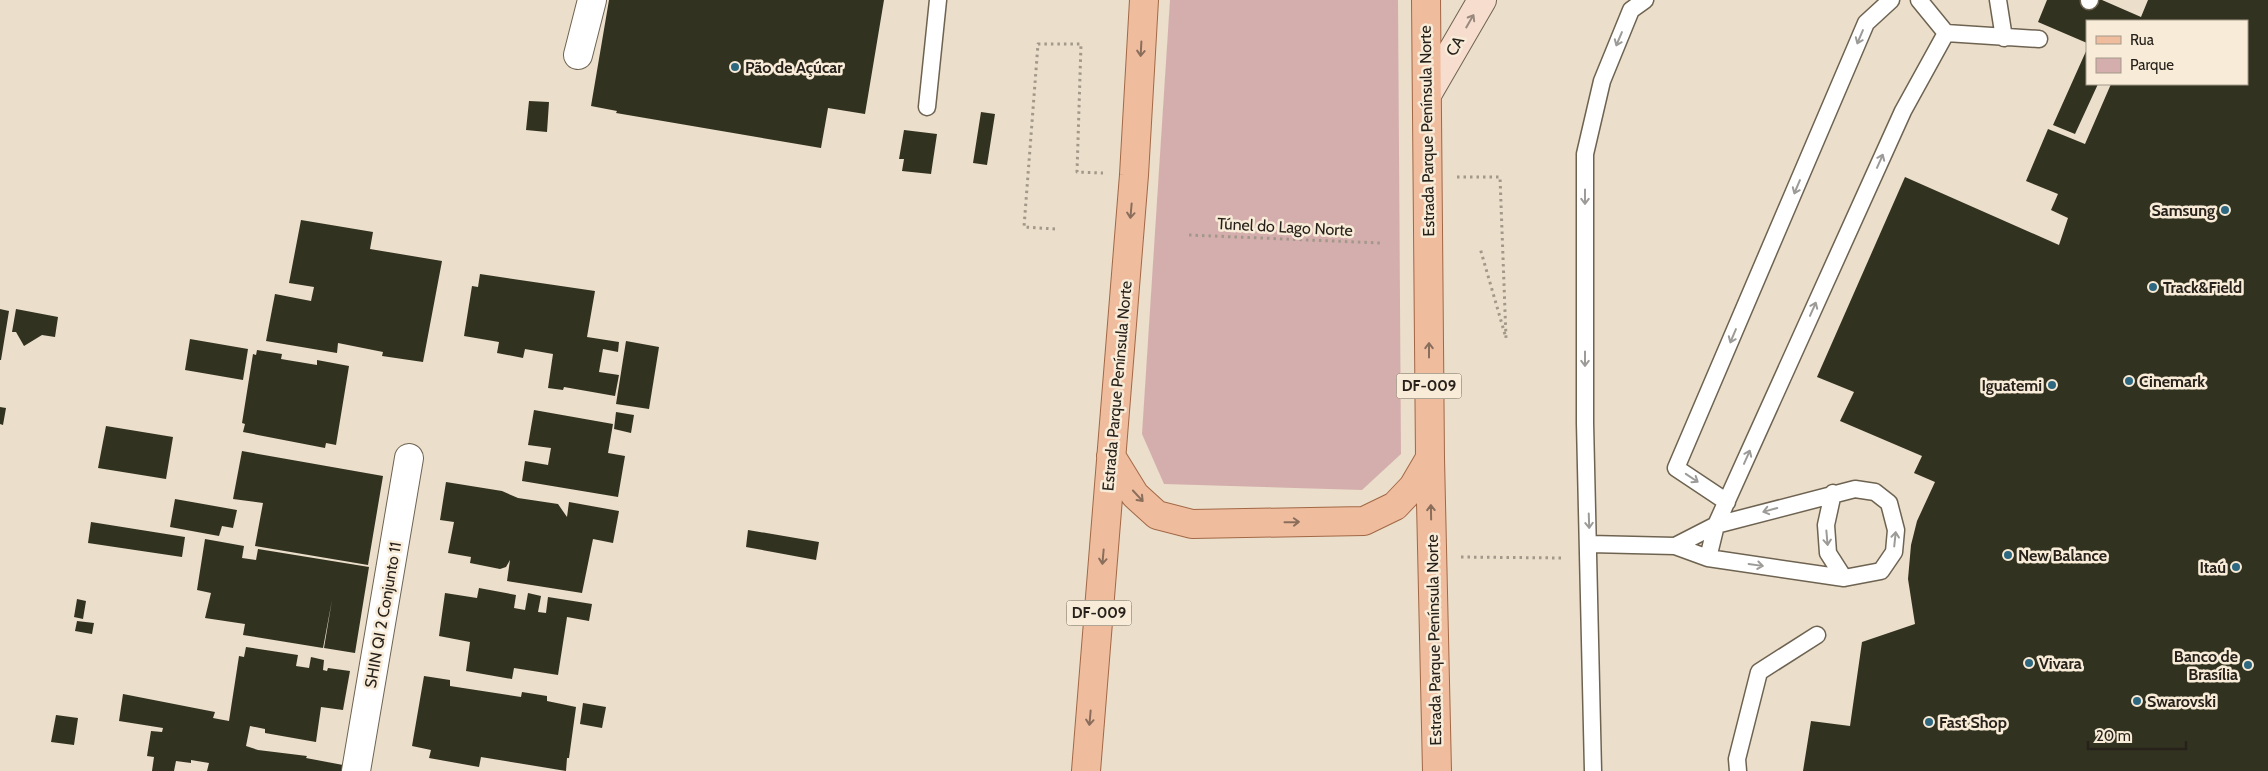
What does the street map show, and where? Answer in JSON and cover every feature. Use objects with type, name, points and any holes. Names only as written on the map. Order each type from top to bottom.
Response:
[{"type":"main road","name":"Estrada Parque Península Norte","points":[[1086,771],[1134,175],[1144,0]]},
{"type":"main road","name":"Estrada Parque Península Norte","points":[[1426,0],[1430,458],[1437,771]]},
{"type":"main road","points":[[1112,456],[1135,495],[1158,515],[1192,524],[1364,521],[1396,506],[1413,486],[1430,458]]},
{"type":"street","points":[[578,55],[592,0]]},
{"type":"street","name":"CA","points":[[1428,93],[1482,0]]},
{"type":"street","name":"SHIN QI 2 Conjunto 11","points":[[356,771],[409,458]]},
{"type":"lane","points":[[927,107],[938,0]]},
{"type":"lane","points":[[1593,771],[1590,544],[1585,414],[1585,154],[1602,81],[1631,10],[1645,0]]},
{"type":"lane","points":[[1726,502],[1676,468],[1866,23],[1890,0]]},
{"type":"lane","points":[[1918,0],[1946,33],[2039,39]]},
{"type":"lane","points":[[1998,0],[2004,38]]},
{"type":"lane","points":[[1708,558],[1716,525],[1726,502],[1903,111],[1946,33]]},
{"type":"lane","points":[[1590,544],[1675,546],[1708,558],[1844,578],[1881,571],[1894,552],[1896,530],[1889,503],[1875,492],[1855,489],[1833,493],[1716,525],[1675,546]]},
{"type":"lane","points":[[1833,493],[1826,525],[1828,552],[1844,578]]},
{"type":"lane","points":[[1738,771],[1737,759],[1759,672],[1817,635]]},
{"type":"path","points":[[1055,229],[1024,227],[1038,44],[1081,44],[1077,172],[1134,175]]},
{"type":"path","points":[[1428,177],[1500,177],[1506,338],[1480,248]]},
{"type":"path","name":"Túnel do Lago Norte","points":[[1189,235],[1380,243]]},
{"type":"path","points":[[1432,557],[1564,558],[1590,544]]},
{"type":"green space","points":[[1170,0],[1398,0],[1401,454],[1362,490],[1164,484],[1142,434]]},
{"type":"building","name":"Pão de Açúcar","points":[[609,0],[884,0],[865,114],[828,108],[821,148],[616,113],[617,111],[591,106]]},
{"type":"building","name":"Iguatemi","points":[[2047,0],[2102,0],[2141,17],[2148,0],[2268,0],[2268,771],[1803,771],[1811,721],[1850,726],[1862,642],[1915,624],[1908,579],[1911,545],[1917,521],[1935,482],[1914,473],[1922,456],[1840,421],[1854,392],[1817,377],[1905,177],[2059,245],[2068,218],[2051,210],[2058,194],[2026,181],[2048,129],[2085,144],[2111,85],[2248,85],[2248,20],[2086,20],[2086,43],[2038,22]]},
{"type":"building","points":[[2086,51],[2086,85],[2098,85],[2075,134],[2053,125]]},
{"type":"building","points":[[529,101],[549,102],[547,132],[526,130]]},
{"type":"building","points":[[981,112],[995,114],[987,165],[973,163]]},
{"type":"building","points":[[904,130],[937,134],[931,174],[902,171],[904,159],[899,159]]},
{"type":"building","points":[[301,220],[373,232],[370,249],[442,261],[423,362],[382,356],[383,352],[338,343],[337,353],[266,341],[275,294],[311,301],[314,287],[289,283]]},
{"type":"building","points":[[480,274],[595,291],[587,337],[619,342],[618,352],[603,349],[599,372],[619,375],[615,396],[564,387],[563,390],[548,388],[553,354],[525,349],[523,358],[497,353],[499,342],[464,336],[472,286],[478,287]]},
{"type":"building","points":[[0,309],[9,311],[1,360],[0,360]]},
{"type":"building","points":[[16,309],[58,317],[55,337],[42,335],[24,346],[16,332],[12,332]]},
{"type":"building","points":[[190,339],[248,349],[243,380],[185,370]]},
{"type":"building","points":[[626,341],[659,347],[649,409],[616,404]]},
{"type":"building","points":[[257,350],[282,354],[281,359],[317,365],[317,360],[349,366],[336,445],[326,443],[325,448],[243,432],[245,424],[242,423],[253,354],[256,355]]},
{"type":"building","points":[[0,407],[6,408],[3,425],[0,424]]},
{"type":"building","points":[[534,410],[613,424],[608,453],[625,456],[618,497],[522,481],[525,461],[548,465],[551,448],[528,445]]},
{"type":"building","points":[[616,412],[634,415],[631,433],[614,429]]},
{"type":"building","points":[[106,426],[173,437],[166,479],[98,468]]},
{"type":"building","points":[[242,451],[383,476],[368,565],[255,546],[263,503],[233,499]]},
{"type":"building","points":[[446,482],[502,491],[518,498],[558,504],[567,517],[569,502],[619,511],[613,543],[593,539],[582,593],[507,581],[510,560],[506,567],[500,569],[470,563],[471,557],[448,553],[454,522],[440,520]]},
{"type":"building","points":[[175,499],[237,510],[233,528],[222,526],[219,536],[170,527]]},
{"type":"building","points":[[91,522],[185,537],[182,557],[88,543]]},
{"type":"building","points":[[748,530],[819,542],[816,560],[746,547]]},
{"type":"building","points":[[205,539],[244,546],[242,558],[256,560],[258,549],[369,567],[355,653],[324,648],[332,600],[323,648],[243,635],[245,624],[205,618],[211,593],[197,590]]},
{"type":"building","points":[[479,588],[516,595],[514,608],[525,610],[528,593],[541,596],[538,612],[546,613],[548,597],[592,604],[589,621],[567,617],[558,675],[514,668],[512,679],[466,671],[470,642],[439,636],[445,593],[477,598]]},
{"type":"building","points":[[77,599],[86,601],[83,619],[74,617]]},
{"type":"building","points":[[77,621],[94,623],[92,634],[75,631]]},
{"type":"building","points":[[246,647],[298,655],[296,666],[309,668],[311,657],[324,660],[323,670],[327,671],[328,668],[350,671],[343,710],[321,707],[316,742],[265,733],[265,729],[250,726],[246,746],[258,750],[307,756],[306,758],[343,765],[342,771],[207,771],[209,763],[191,760],[191,763],[176,761],[174,771],[152,771],[154,757],[147,756],[151,731],[162,732],[163,728],[119,721],[123,694],[215,712],[213,718],[229,721],[239,656],[244,657]]},
{"type":"building","points":[[424,676],[450,680],[450,686],[521,697],[522,692],[547,696],[547,701],[576,707],[566,771],[481,757],[479,767],[429,758],[431,750],[412,746]]},
{"type":"building","points":[[583,703],[606,707],[602,728],[580,724]]},
{"type":"building","points":[[56,715],[78,718],[74,745],[51,742]]},
{"type":"place","name":"Pão de Açúcar","points":[[735,67]]},
{"type":"place","name":"Samsung","points":[[2225,210]]},
{"type":"place","name":"Track&Field","points":[[2153,287]]},
{"type":"place","name":"Cinemark","points":[[2129,381]]},
{"type":"place","name":"Iguatemi","points":[[2052,385]]},
{"type":"place","name":"New Balance","points":[[2008,555]]},
{"type":"place","name":"Itaú","points":[[2236,567]]},
{"type":"place","name":"Vivara","points":[[2029,663]]},
{"type":"place","name":"Banco de Brasília","points":[[2248,665]]},
{"type":"place","name":"Swarovski","points":[[2137,701]]},
{"type":"place","name":"Fast Shop","points":[[1929,722]]}]
